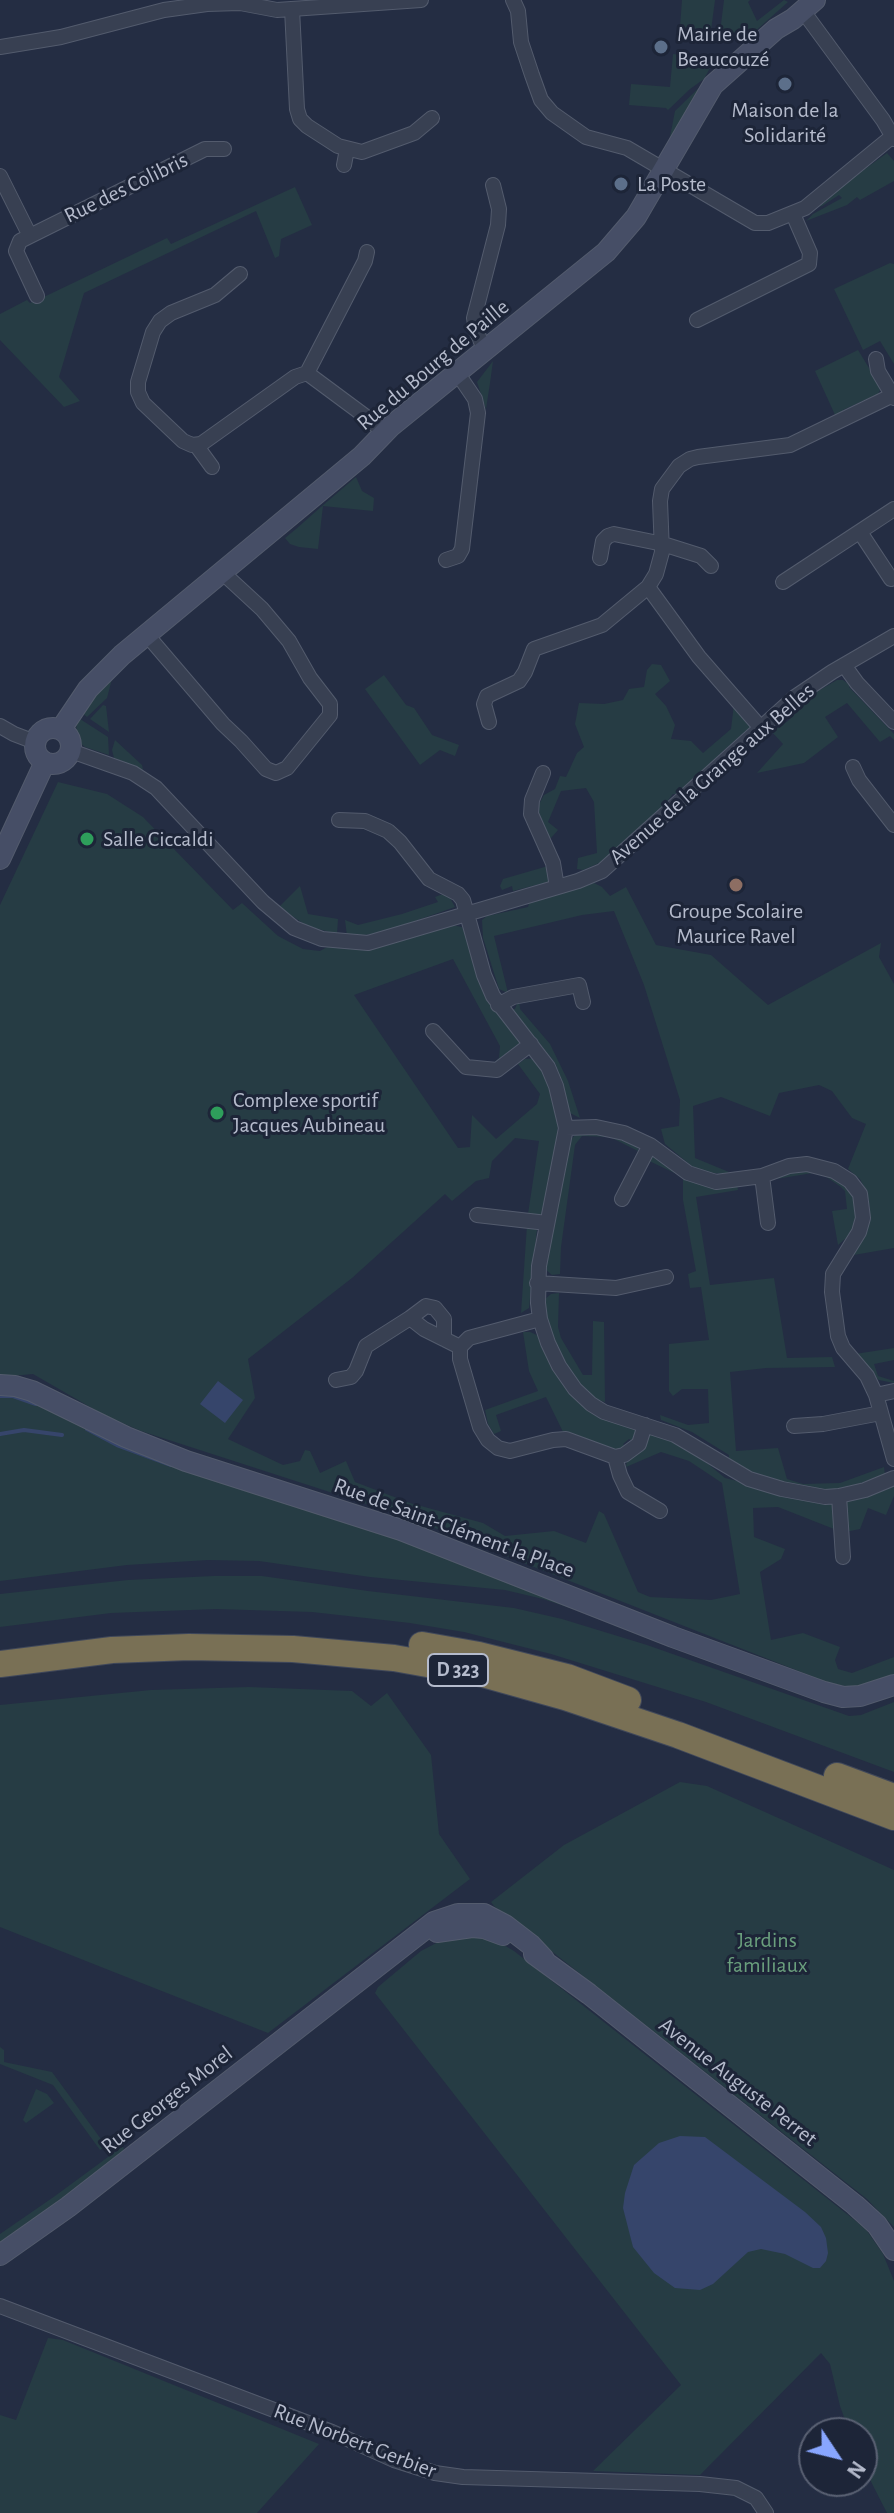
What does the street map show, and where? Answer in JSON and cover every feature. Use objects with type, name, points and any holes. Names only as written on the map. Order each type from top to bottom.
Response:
[{"type":"highway","name":"D 323","points":[[0,1646],[112,1633],[182,1630],[257,1630],[387,1639],[463,1652],[567,1677],[894,1797]]},
{"type":"highway","name":"D 323","points":[[0,1664],[112,1650],[189,1647],[293,1649],[394,1658],[483,1674],[565,1697],[678,1735],[894,1817]]},
{"type":"street","points":[[0,47],[61,37],[176,4],[230,3],[272,10],[322,4],[421,0]]},
{"type":"street","points":[[513,0],[518,11],[521,42],[532,75],[546,107],[559,119],[586,137],[627,148],[755,223],[768,223],[793,214],[822,195],[893,137],[809,6]]},
{"type":"street","name":"Rue du Bourg de Paille","points":[[61,729],[106,669],[362,456],[384,433],[606,252],[636,217],[713,85],[765,38],[809,6]]},
{"type":"street","points":[[292,9],[298,114],[307,126],[347,149],[366,152],[414,133],[432,118]]},
{"type":"street","name":"Rue des Colibris","points":[[30,236],[205,149],[224,149]]},
{"type":"street","points":[[344,165],[347,149]]},
{"type":"street","points":[[0,176],[30,236],[20,241],[16,251],[37,296]]},
{"type":"street","points":[[485,351],[474,318],[498,225],[499,209],[493,185]]},
{"type":"street","points":[[697,320],[809,264],[810,253],[793,214]]},
{"type":"street","points":[[196,445],[208,440],[295,377],[307,373],[367,252]]},
{"type":"street","points":[[212,467],[196,445],[183,441],[143,403],[138,382],[153,332],[160,321],[171,313],[215,295],[240,274]]},
{"type":"street","points":[[489,722],[484,704],[487,696],[519,681],[534,649],[602,625],[648,587],[659,565],[663,544],[660,501],[668,478],[687,461],[698,457],[790,445],[892,397],[878,371],[876,359]]},
{"type":"street","points":[[307,373],[384,433]]},
{"type":"street","points":[[446,560],[458,556],[462,549],[478,413],[475,399],[458,374]]},
{"type":"street","points":[[783,582],[894,509]]},
{"type":"street","points":[[860,532],[891,579]]},
{"type":"street","points":[[600,558],[603,541],[611,535],[663,544],[701,556],[711,566]]},
{"type":"street","points":[[147,635],[266,769],[276,773],[287,768],[330,715],[330,704],[310,678],[289,641],[262,609],[223,573]]},
{"type":"street","points":[[648,587],[690,646],[761,728]]},
{"type":"street","name":"Avenue de la Grange aux Belles","points":[[71,751],[133,773],[149,782],[277,915],[304,933],[332,940],[368,943],[592,876],[611,864],[795,697],[894,636]]},
{"type":"street","points":[[844,665],[894,722]]},
{"type":"street","points":[[0,726],[35,742]]},
{"type":"street","points":[[45,729],[61,729],[70,739],[71,751],[60,762],[45,762],[36,752],[35,742],[45,729]]},
{"type":"street","points":[[0,859],[45,762]]},
{"type":"street","points":[[853,767],[889,807],[894,825]]},
{"type":"street","points":[[543,773],[532,800],[531,814],[553,863],[557,887]]},
{"type":"street","points":[[339,820],[365,821],[388,831],[429,879],[458,894],[463,900],[484,975],[498,1005],[531,1044],[552,1076],[566,1128],[537,1283],[540,1319],[559,1366],[579,1394],[604,1412],[684,1440],[749,1479],[782,1489],[825,1497],[839,1496],[894,1478]]},
{"type":"street","points":[[498,1005],[513,997],[579,985],[583,1002]]},
{"type":"street","points":[[433,1031],[466,1067],[497,1070],[531,1044]]},
{"type":"street","points":[[566,1128],[610,1129],[650,1145],[679,1167],[716,1182],[762,1176],[789,1166],[816,1165],[842,1175],[860,1194],[864,1210],[862,1225],[836,1268],[832,1292],[840,1342],[867,1376],[876,1395],[894,1459]]},
{"type":"street","points":[[622,1199],[650,1145]]},
{"type":"street","points":[[762,1176],[768,1223]]},
{"type":"street","points":[[477,1215],[547,1223]]},
{"type":"street","points":[[537,1283],[616,1288],[666,1277]]},
{"type":"street","points":[[336,1380],[351,1377],[366,1346],[426,1306],[435,1308],[444,1319],[444,1339]]},
{"type":"street","points":[[410,1318],[424,1329],[460,1347]]},
{"type":"street","points":[[540,1319],[469,1338],[460,1347],[459,1355],[480,1427],[492,1444],[510,1451],[566,1439],[615,1457],[624,1455],[639,1444],[645,1425]]},
{"type":"street","name":"Rue de Saint-Clément la Place","points":[[0,1385],[32,1391],[126,1437],[186,1461],[401,1530],[673,1637],[824,1692],[853,1697],[894,1685]]},
{"type":"street","points":[[876,1395],[894,1391]]},
{"type":"street","points":[[794,1426],[881,1413]]},
{"type":"street","points":[[615,1457],[628,1492],[660,1511]]},
{"type":"street","points":[[839,1496],[843,1557]]},
{"type":"street","name":"Avenue Auguste Perret","points":[[474,1920],[544,1959],[855,2205],[877,2225],[894,2250]]},
{"type":"street","name":"Rue Georges Morel","points":[[0,2255],[68,2207],[362,1981],[427,1936],[474,1920]]},
{"type":"street","name":"Rue Norbert Gerbier","points":[[0,2306],[332,2432],[394,2460],[435,2473],[463,2477],[725,2487],[750,2494],[766,2513]]},
{"type":"green space","points":[[682,0],[715,0],[711,30],[680,27]]},
{"type":"green space","points":[[724,0],[750,0],[748,2],[757,21],[784,0],[788,2],[751,35],[720,32]]},
{"type":"green space","points":[[673,54],[715,59],[704,79],[668,110],[629,105],[631,84],[670,87]]},
{"type":"green space","points":[[720,59],[731,60],[675,138],[670,137],[675,111],[713,74]]},
{"type":"green space","points":[[887,153],[894,161],[894,181],[860,200],[857,197],[847,205],[806,221],[842,198],[839,195],[822,206],[810,209]]},
{"type":"green space","points":[[295,187],[312,225],[281,239],[279,256],[275,258],[256,211],[84,293],[59,377],[80,401],[64,407],[0,340],[0,314],[27,300],[30,303],[48,295],[167,238],[171,244]]},
{"type":"green space","points":[[890,263],[894,264],[894,364],[880,341],[863,350],[834,289]]},
{"type":"green space","points":[[858,350],[880,390],[836,417],[815,371]]},
{"type":"green space","points":[[493,361],[490,383],[486,409],[477,382]]},
{"type":"green space","points":[[356,477],[362,491],[374,498],[373,511],[323,506],[318,549],[290,544],[285,538]]},
{"type":"green space","points":[[652,664],[661,665],[670,681],[655,694],[666,706],[675,725],[671,739],[691,741],[703,753],[731,729],[734,704],[754,724],[680,794],[673,794],[654,818],[604,861],[583,870],[577,869],[578,858],[597,853],[594,802],[586,788],[561,791],[548,822],[558,830],[551,838],[544,834],[537,808],[544,795],[555,789],[560,776],[566,777],[577,753],[584,747],[575,724],[579,703],[604,704],[623,700],[629,689],[644,687],[647,670]]},
{"type":"green space","points":[[384,675],[406,705],[414,708],[432,735],[459,745],[455,756],[440,750],[420,765],[365,689]]},
{"type":"green space","points":[[112,679],[107,698],[87,717],[80,711]]},
{"type":"green space","points":[[837,680],[850,685],[894,734],[894,740],[890,736],[880,742],[847,703],[825,717],[838,737],[804,763],[757,773],[783,744],[771,731],[788,721],[813,694]]},
{"type":"green space","points":[[103,705],[106,706],[109,732],[90,719]]},
{"type":"green space","points":[[77,717],[108,737],[109,755],[80,743],[76,735]]},
{"type":"green space","points":[[115,740],[142,765],[143,770],[114,758],[112,750]]},
{"type":"green space","name":"Complexe sportif Jacques Aubineau","points":[[58,782],[107,794],[143,817],[233,910],[242,903],[278,936],[303,949],[320,951],[329,946],[367,948],[451,925],[462,927],[521,1042],[502,1060],[491,1065],[499,1058],[500,1046],[453,959],[354,995],[458,1148],[470,1147],[472,1115],[496,1139],[537,1104],[540,1094],[518,1064],[525,1059],[536,1058],[556,1100],[558,1126],[542,1216],[528,1214],[539,1141],[515,1138],[492,1161],[489,1178],[476,1181],[452,1201],[445,1194],[352,1278],[248,1359],[255,1398],[228,1439],[283,1465],[300,1461],[305,1450],[310,1451],[320,1473],[346,1461],[355,1482],[410,1503],[483,1523],[505,1536],[554,1531],[586,1543],[599,1511],[604,1514],[638,1592],[650,1597],[711,1600],[740,1594],[722,1483],[689,1461],[661,1452],[626,1467],[627,1459],[651,1434],[657,1432],[696,1454],[725,1478],[833,1504],[834,1529],[778,1507],[753,1508],[754,1537],[785,1549],[781,1559],[760,1572],[771,1640],[803,1633],[840,1647],[835,1660],[838,1669],[852,1673],[894,1657],[894,1675],[857,1688],[829,1683],[407,1517],[141,1431],[104,1415],[33,1374],[0,1377],[0,905]]},
{"type":"green space","points":[[548,866],[548,882],[513,891],[512,886],[502,890],[500,886],[503,879]]},
{"type":"green space","points":[[594,883],[610,896],[626,887],[656,945],[711,955],[768,1005],[881,943],[879,957],[894,984],[894,1248],[848,1256],[868,1223],[870,1210],[860,1179],[848,1169],[866,1124],[852,1118],[832,1091],[819,1085],[779,1093],[770,1116],[721,1097],[693,1106],[695,1158],[729,1172],[724,1174],[694,1168],[665,1144],[661,1129],[679,1126],[680,1100],[644,985],[614,911],[582,915],[494,936],[508,993],[499,989],[483,938],[482,920],[487,916],[528,907],[530,900]]},
{"type":"green space","points":[[300,886],[308,914],[338,919],[337,934],[307,926],[279,907]]},
{"type":"green space","points":[[443,894],[449,896],[455,907],[378,934],[347,936],[345,920],[358,925],[402,914],[438,902],[435,897]]},
{"type":"green space","points":[[519,998],[520,1009],[550,1044],[568,1081],[580,1118],[570,1113],[555,1063],[512,1009],[517,1004],[513,1001]]},
{"type":"green space","points":[[576,1134],[610,1134],[638,1146],[638,1151],[610,1137],[582,1136],[575,1145],[560,1274],[552,1275],[544,1268],[567,1144]]},
{"type":"green space","points":[[653,1155],[683,1177],[647,1160]]},
{"type":"green space","points":[[786,1170],[825,1171],[852,1189],[859,1218],[848,1240],[838,1245],[832,1211],[847,1209],[845,1191],[819,1172],[776,1179]]},
{"type":"green space","points":[[683,1177],[737,1185],[738,1190],[696,1197],[710,1285],[774,1278],[787,1358],[832,1357],[835,1367],[730,1372],[736,1451],[778,1448],[787,1479],[803,1484],[840,1483],[884,1467],[885,1475],[838,1491],[796,1488],[753,1473],[692,1432],[661,1420],[660,1415],[688,1425],[709,1423],[708,1389],[682,1389],[673,1396],[669,1391],[669,1344],[709,1340],[701,1287],[690,1288],[688,1274],[696,1271],[683,1200]]},
{"type":"green space","points":[[527,1225],[537,1229],[529,1308],[521,1313]]},
{"type":"green space","points":[[559,1293],[558,1327],[561,1338],[583,1375],[592,1375],[593,1321],[604,1322],[605,1402],[590,1398],[558,1355],[543,1314],[545,1299]]},
{"type":"green space","points":[[523,1332],[539,1336],[562,1381],[636,1430],[634,1442],[629,1439],[623,1444],[626,1448],[617,1451],[564,1434],[546,1397],[496,1415],[501,1431],[494,1434],[485,1410],[538,1391],[529,1371]]},
{"type":"green space","points":[[894,1348],[894,1360],[874,1364],[878,1376],[894,1383],[872,1375],[855,1354]]},
{"type":"green space","points":[[0,1392],[19,1394],[592,1611],[576,1610],[505,1590],[370,1577],[259,1561],[208,1560],[127,1565],[0,1581]]},
{"type":"green space","points":[[894,1483],[894,1496],[886,1515],[868,1508],[860,1529],[845,1532],[845,1504],[851,1498]]},
{"type":"green space","points":[[262,1576],[514,1608],[647,1645],[849,1716],[861,1715],[894,1702],[894,1772],[706,1702],[551,1654],[464,1632],[410,1623],[312,1612],[216,1609],[111,1613],[0,1627],[0,1594],[128,1580]]},
{"type":"green space","points":[[249,1687],[352,1691],[371,1706],[387,1693],[431,1755],[439,1834],[470,1879],[268,2033],[0,1927],[0,1705],[151,1690]]},
{"type":"green space","name":"Jardins familiaux","points":[[680,1782],[707,1786],[894,1870],[894,2227],[867,2199],[491,1902],[564,1845]]},
{"type":"green space","points":[[479,1936],[497,1941],[514,1951],[867,2231],[883,2254],[894,2281],[894,2513],[887,2513],[878,2495],[878,2417],[844,2417],[830,2364],[821,2353],[700,2475],[593,2471],[681,2385],[375,1993],[378,1987],[421,1951],[444,1939]]},
{"type":"green space","points":[[0,2047],[4,2050],[4,2062],[52,2072],[106,2146],[100,2150],[53,2085],[0,2064]]},
{"type":"green space","points":[[36,2089],[47,2094],[54,2103],[26,2123],[23,2120]]},
{"type":"green space","points":[[123,2146],[124,2150],[0,2242],[0,2234]]},
{"type":"green space","points":[[48,2338],[63,2340],[319,2444],[257,2513],[0,2513],[0,2415],[16,2420]]},
{"type":"water","points":[[218,1381],[243,1400],[225,1423],[200,1404]]},
{"type":"water","points":[[680,2136],[705,2137],[821,2227],[828,2253],[820,2268],[813,2268],[785,2254],[761,2249],[748,2252],[713,2284],[700,2290],[675,2288],[654,2273],[633,2247],[623,2208],[625,2193],[634,2165],[659,2143]]},
{"type":"waterway","points":[[0,1396],[13,1396],[36,1404]]},
{"type":"waterway","points":[[87,1429],[117,1445],[171,1465]]},
{"type":"waterway","points":[[0,1434],[24,1430],[62,1435]]},
{"type":"place","name":"Mairie de Beaucouzé","points":[[661,47]]},
{"type":"place","name":"Maison de la Solidarité","points":[[785,84]]},
{"type":"place","name":"La Poste","points":[[621,184]]},
{"type":"place","name":"Salle Ciccaldi","points":[[87,839]]},
{"type":"place","name":"Groupe Scolaire Maurice Ravel","points":[[736,885]]},
{"type":"place","name":"Complexe sportif Jacques Aubineau","points":[[217,1113]]}]
